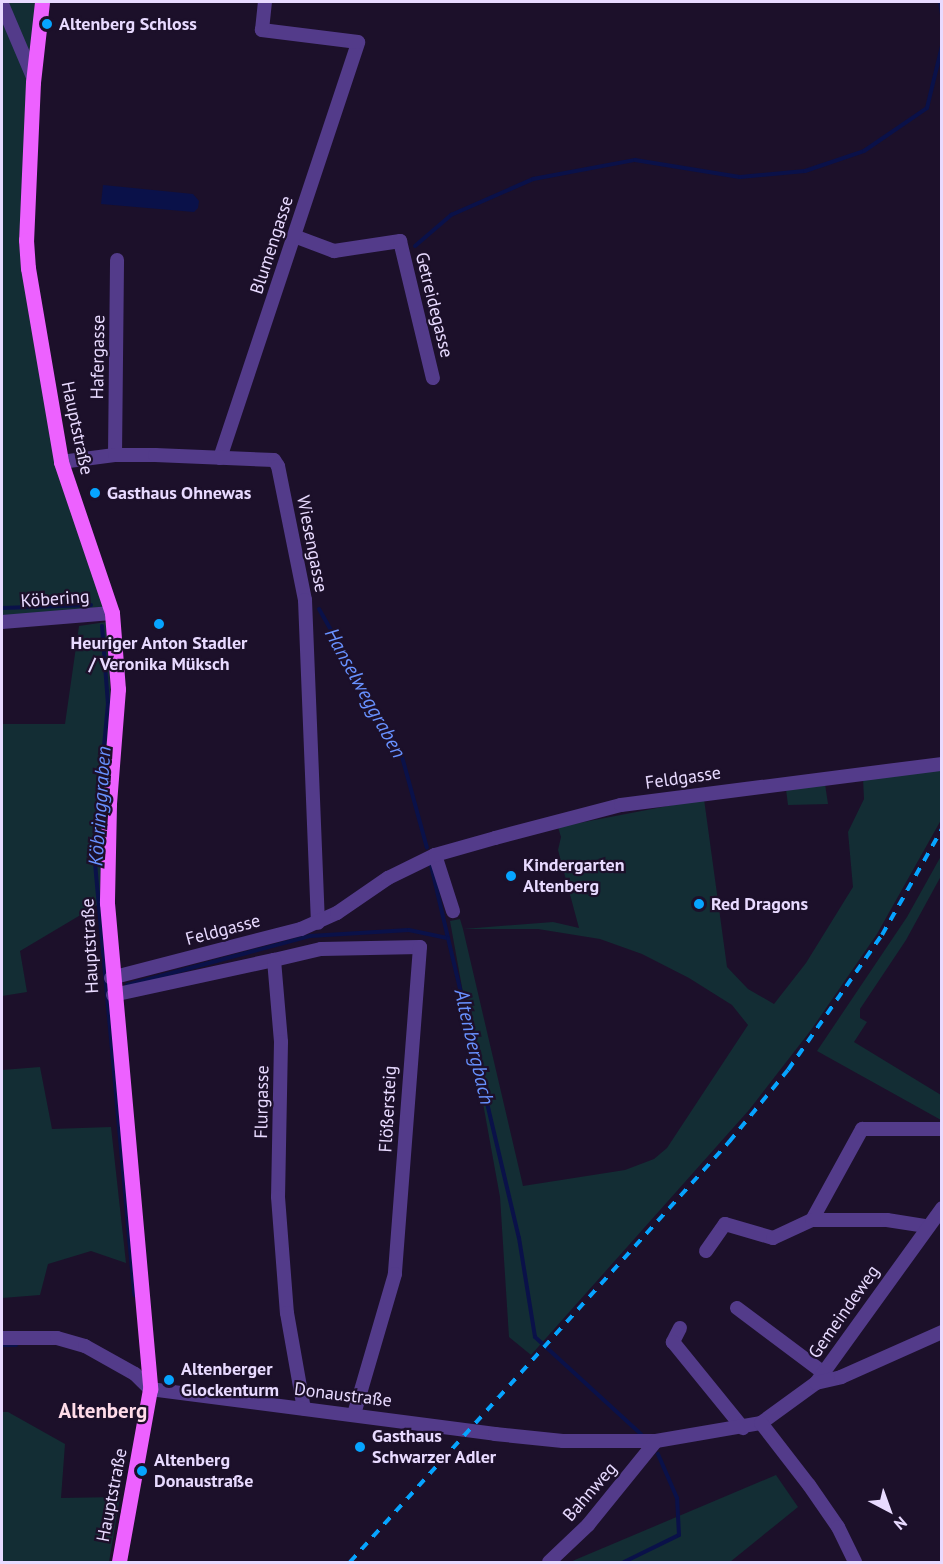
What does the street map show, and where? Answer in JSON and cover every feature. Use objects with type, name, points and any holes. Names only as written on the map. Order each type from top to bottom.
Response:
[{"type":"main road","name":"Hauptstraße","points":[[42,2],[33,79],[26,240],[61,462],[112,613],[118,689],[106,872],[111,978],[150,1389],[119,1563]]},
{"type":"street","name":"Blumengasse","points":[[220,458],[358,42],[262,30],[265,2]]},
{"type":"street","points":[[2,4],[33,79]]},
{"type":"street","name":"Getreidegasse","points":[[294,236],[334,251],[400,241],[433,378]]},
{"type":"street","name":"Hafergasse","points":[[115,455],[117,260]]},
{"type":"street","name":"Wiesengasse","points":[[61,462],[115,455],[274,460],[278,465],[305,600],[318,922]]},
{"type":"street","name":"Köbering","points":[[2,622],[112,613]]},
{"type":"street","name":"Feldgasse","points":[[111,978],[318,922],[388,878],[435,855],[621,806],[942,764]]},
{"type":"street","points":[[435,855],[453,911]]},
{"type":"street","name":"Flößersteig","points":[[274,960],[321,949],[420,947],[395,1274],[354,1414]]},
{"type":"street","points":[[113,995],[274,960]]},
{"type":"street","name":"Flurgasse","points":[[274,960],[281,1042],[278,1197],[287,1313],[304,1409]]},
{"type":"street","points":[[812,1220],[862,1129],[942,1129]]},
{"type":"street","name":"Gemeindeweg","points":[[761,1423],[820,1378],[925,1226],[942,1208]]},
{"type":"street","points":[[706,1251],[724,1224],[772,1238],[812,1220],[887,1221],[925,1226]]},
{"type":"street","points":[[737,1308],[820,1378],[841,1377],[942,1332]]},
{"type":"street","points":[[680,1328],[673,1342],[743,1428]]},
{"type":"street","points":[[2,1338],[57,1338],[86,1346],[135,1374],[150,1389]]},
{"type":"street","name":"Donaustraße","points":[[150,1389],[563,1441],[656,1441],[743,1428],[761,1423]]},
{"type":"street","points":[[761,1423],[832,1519],[855,1563]]},
{"type":"street","name":"Bahnweg","points":[[549,1563],[588,1525],[656,1441]]},
{"type":"shaded area","points":[[4,2],[36,2],[29,65]]},
{"type":"shaded area","points":[[2,15],[29,79],[19,243],[57,462],[105,610],[2,617]]},
{"type":"shaded area","points":[[103,185],[193,194],[199,201],[198,208],[194,212],[101,204]]},
{"type":"shaded area","points":[[106,622],[112,714],[99,904],[20,951],[27,992],[2,996],[2,724],[65,724],[79,626]]},
{"type":"shaded area","points":[[941,768],[941,820],[877,934],[811,1030],[749,1110],[531,1355],[509,1337],[500,1197],[450,921],[460,919],[463,929],[553,922],[579,928],[558,850],[561,837],[558,827],[704,799],[727,967],[748,989],[774,1004],[806,963],[853,887],[848,832],[864,799],[863,778]],"holes":[[[463,929],[538,929],[600,939],[642,954],[689,978],[732,1005],[748,1025],[667,1148],[654,1159],[625,1170],[523,1186]]]},
{"type":"shaded area","points":[[825,784],[828,804],[788,805],[786,789]]},
{"type":"shaded area","points":[[941,856],[941,876],[906,940],[860,1009],[860,1018],[867,1022],[854,1042],[941,1095],[941,1120],[817,1051],[907,917]]},
{"type":"shaded area","points":[[40,1067],[52,1129],[111,1127],[126,1263],[91,1251],[48,1264],[40,1295],[2,1298],[2,1070]]},
{"type":"shaded area","points":[[2,1412],[8,1412],[65,1444],[61,1498],[120,1497],[109,1562],[2,1562]]},
{"type":"shaded area","points":[[776,1475],[798,1507],[730,1562],[570,1562]]},
{"type":"waterway","name":"Hanselweggraben","points":[[940,2],[942,14]]},
{"type":"waterway","name":"Hanselweggraben","points":[[415,246],[451,215],[533,179],[635,160],[740,177],[805,171],[864,151],[927,108],[942,46]]},
{"type":"waterway","name":"Köbringgraben","points":[[2,608],[91,605]]},
{"type":"waterway","name":"Hanselweggraben","points":[[319,609],[401,753],[427,848]]},
{"type":"waterway","name":"Köbringgraben","points":[[102,626],[108,704],[94,852],[134,1295]]},
{"type":"waterway","name":"Hanselweggraben","points":[[431,865],[448,938]]},
{"type":"waterway","name":"Altenbergbach","points":[[127,985],[310,936],[409,930],[448,938],[519,1238],[535,1337],[641,1434]]},
{"type":"waterway","name":"Altenbergbach","points":[[2,1345],[16,1345]]},
{"type":"waterway","name":"Altenbergbach","points":[[624,1562],[679,1535],[677,1498],[658,1454]]},
{"type":"railway","points":[[350,1562],[729,1142],[788,1070],[882,935],[942,829]]},
{"type":"place","name":"Altenberg Schloss","points":[[47,24]]},
{"type":"place","name":"Gasthaus Ohnewas","points":[[95,493]]},
{"type":"place","name":"Heuriger Anton Stadler / Veronika Müksch","points":[[159,624]]},
{"type":"place","name":"Kindergarten Altenberg","points":[[511,876]]},
{"type":"place","name":"Red Dragons","points":[[699,904]]},
{"type":"place","name":"Altenberger Glockenturm","points":[[169,1380]]},
{"type":"place","name":"Gasthaus Schwarzer Adler","points":[[360,1447]]},
{"type":"place","name":"Altenberg Donaustraße","points":[[142,1471]]},
{"type":"district","name":"Altenberg","points":[[103,1411]]}]
